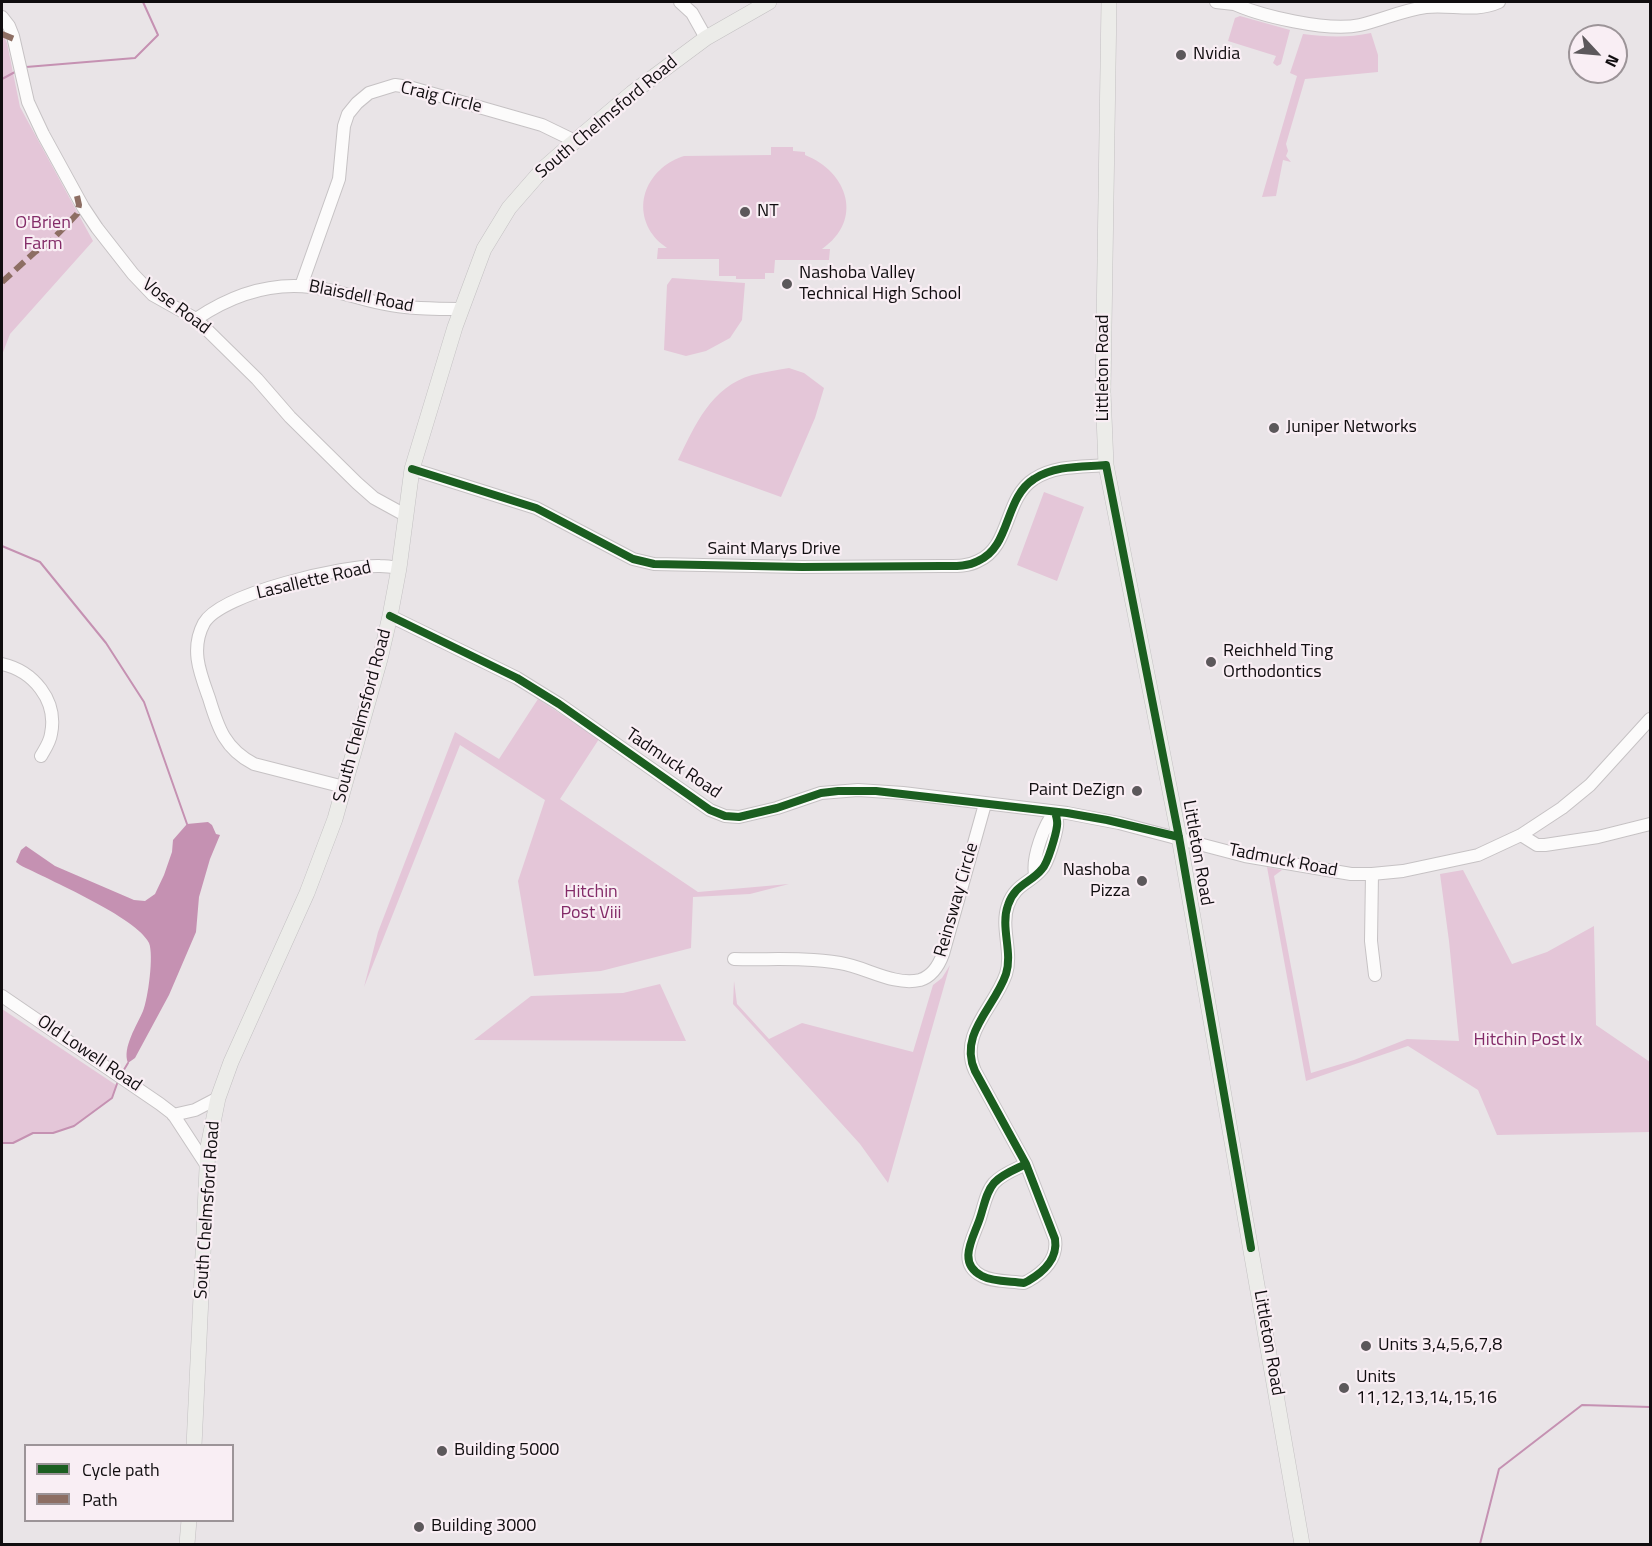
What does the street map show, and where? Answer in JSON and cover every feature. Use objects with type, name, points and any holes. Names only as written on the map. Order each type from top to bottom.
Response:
[{"type":"main road","name":"South Chelmsford Road","points":[[194,1444],[207,1166],[211,1128],[218,1098],[243,1033],[308,893],[344,788],[390,616],[412,469],[461,309],[484,249],[509,208],[543,170],[575,141],[632,93],[706,38],[769,2]]},
{"type":"main road","name":"Littleton Road","points":[[1109,2],[1103,392],[1106,465],[1179,837],[1302,1545]]},
{"type":"main road","points":[[187,1545],[189,1522]]},
{"type":"street","points":[[680,2],[692,13],[706,38]]},
{"type":"street","points":[[1216,2],[1232,2],[1318,27],[1357,26],[1429,7],[1481,8],[1499,2]]},
{"type":"street","name":"Vose Road","points":[[2,17],[13,36],[23,86],[34,116],[62,171],[88,214],[143,285],[167,304],[196,319],[357,483],[374,498],[405,515]]},
{"type":"street","name":"Craig Circle","points":[[301,286],[339,179],[344,126],[348,114],[369,93],[395,85],[409,87],[542,125],[575,141]]},
{"type":"street","name":"Blaisdell Road","points":[[196,319],[225,301],[254,291],[288,285],[327,290],[398,306],[461,309]]},
{"type":"street","name":"Saint Marys Drive","points":[[412,469],[536,508],[633,560],[654,564],[802,567],[963,566],[979,561],[993,550],[1004,530],[1019,492],[1034,478],[1065,468],[1106,465]]},
{"type":"street","name":"Lasallette Road","points":[[344,788],[254,764],[233,750],[219,728],[201,674],[196,648],[199,635],[205,621],[216,610],[230,602],[294,581],[357,568],[379,566],[399,568]]},
{"type":"street","name":"Tadmuck Road","points":[[390,616],[517,678],[559,704],[710,810],[725,816],[740,817],[777,808],[821,793],[848,790],[903,793],[1107,820],[1222,850],[1351,874],[1403,871],[1478,855],[1521,835],[1562,808],[1590,785],[1650,719]]},
{"type":"street","points":[[2,664],[22,670],[32,677],[47,699],[52,733],[41,756]]},
{"type":"street","name":"Reinsway Circle","points":[[734,959],[841,963],[891,978],[910,981],[930,976],[940,963],[943,954],[985,804]]},
{"type":"street","points":[[1026,1164],[993,1184],[987,1194],[969,1244],[970,1265],[977,1273],[987,1278],[1023,1283],[1032,1279],[1054,1258],[1055,1239],[1026,1164],[975,1071],[970,1049],[976,1027],[1006,974],[1008,956],[1006,914],[1009,903],[1018,889],[1042,869],[1046,862],[1058,825],[1055,812]]},
{"type":"street","points":[[1521,835],[1537,845],[1545,845],[1598,837],[1650,824]]},
{"type":"street","points":[[1371,874],[1371,941],[1375,975]]},
{"type":"street","name":"Old Lowell Road","points":[[2,996],[141,1089],[173,1115],[207,1166]]},
{"type":"street","points":[[173,1115],[195,1110],[218,1098]]},
{"type":"green space","points":[[1240,16],[1290,30],[1281,64],[1277,66],[1273,63],[1276,56],[1228,41],[1235,18]]},
{"type":"green space","name":"O'Brien Farm","points":[[2,32],[7,43],[20,107],[93,241],[10,334],[2,355]]},
{"type":"green space","points":[[1371,33],[1378,55],[1378,72],[1305,79],[1286,144],[1288,151],[1286,156],[1291,162],[1283,160],[1276,196],[1262,197],[1297,76],[1290,73],[1303,34],[1354,36]]},
{"type":"green space","name":"NT","points":[[771,147],[793,147],[793,151],[805,152],[805,155],[832,173],[840,185],[845,198],[846,211],[843,224],[835,237],[822,249],[830,249],[829,260],[775,260],[774,273],[765,273],[765,279],[736,279],[736,276],[719,276],[719,259],[657,259],[658,248],[667,248],[654,237],[646,223],[644,199],[648,187],[662,168],[684,156],[771,155]]},
{"type":"green space","points":[[672,278],[745,283],[742,320],[730,338],[706,351],[686,356],[664,350],[667,285]]},
{"type":"green space","points":[[789,368],[804,373],[824,388],[815,418],[781,497],[678,460],[706,409],[726,388],[752,375]]},
{"type":"green space","points":[[1044,492],[1084,507],[1057,581],[1017,565]]},
{"type":"green space","name":"Hitchin Post Viii","points":[[538,699],[599,739],[560,799],[698,892],[789,884],[750,894],[693,897],[691,948],[601,971],[534,976],[518,881],[545,800],[460,745],[364,987],[378,932],[455,732],[499,759]]},
{"type":"green space","name":"Hitchin Post Ix","points":[[1267,867],[1282,870],[1274,876],[1311,1073],[1354,1060],[1407,1039],[1459,1041],[1440,874],[1463,870],[1512,964],[1547,952],[1594,926],[1596,1025],[1650,1062],[1650,1132],[1497,1135],[1478,1090],[1408,1046],[1306,1081]]},
{"type":"green space","points":[[950,965],[888,1183],[860,1144],[733,1004],[734,981],[737,1004],[769,1039],[802,1023],[913,1052],[933,985],[942,978]]},
{"type":"green space","points":[[660,984],[686,1041],[474,1040],[531,996],[623,993]]},
{"type":"green space","points":[[2,1009],[116,1085],[112,1098],[74,1126],[53,1133],[33,1133],[13,1143],[2,1143]]},
{"type":"shaded area","points":[[208,822],[216,834],[220,835],[199,897],[196,932],[169,995],[135,1058],[128,1063],[129,1044],[147,997],[151,967],[149,943],[128,922],[110,911],[16,862],[21,850],[26,846],[55,866],[134,900],[145,901],[155,894],[164,875],[172,852],[173,840],[187,824]]},
{"type":"waterway","points":[[26,67],[135,58],[158,35],[143,2]]},
{"type":"waterway","points":[[2,79],[15,72]]},
{"type":"waterway","points":[[2,546],[40,562],[106,643],[144,702],[187,824]]},
{"type":"waterway","points":[[122,1073],[128,1063]]},
{"type":"waterway","points":[[2,1143],[13,1143],[33,1133],[53,1133],[74,1126],[112,1098],[118,1081]]},
{"type":"waterway","points":[[1480,1544],[1499,1469],[1582,1405],[1650,1407]]},
{"type":"marked path","points":[[2,34],[14,39]]},
{"type":"marked path","points":[[2,282],[35,252],[50,242],[77,214],[79,205],[77,196]]},
{"type":"cycle path","points":[[412,469],[536,508],[633,559],[654,564],[802,567],[956,566],[974,563],[989,554],[996,545],[1017,498],[1024,487],[1034,479],[1060,469],[1106,465],[1179,837],[1251,1248]]},
{"type":"cycle path","points":[[390,616],[517,678],[559,704],[710,810],[725,816],[739,817],[777,808],[821,793],[876,791],[1067,813],[1179,837]]},
{"type":"cycle path","points":[[1026,1164],[997,1180],[985,1199],[968,1257],[974,1271],[986,1278],[1024,1283],[1049,1264],[1055,1246],[1055,1239],[1026,1164],[975,1071],[971,1058],[974,1033],[1001,986],[1008,966],[1005,922],[1008,905],[1015,892],[1038,874],[1044,866],[1056,830],[1055,812]]},
{"type":"place","name":"Nvidia","points":[[1181,55]]},
{"type":"place","name":"NT","points":[[745,212]]},
{"type":"place","name":"Nashoba Valley Technical High School","points":[[787,284]]},
{"type":"place","name":"Juniper Networks","points":[[1274,428]]},
{"type":"place","name":"Reichheld Ting Orthodontics","points":[[1211,662]]},
{"type":"place","name":"Paint DeZign","points":[[1137,791]]},
{"type":"place","name":"Nashoba Pizza","points":[[1142,881]]},
{"type":"place","name":"Units 3,4,5,6,7,8","points":[[1366,1346]]},
{"type":"place","name":"Units 11,12,13,14,15,16","points":[[1344,1388]]},
{"type":"place","name":"Building 5000","points":[[442,1451]]},
{"type":"place","name":"Building 3000","points":[[419,1527]]}]
